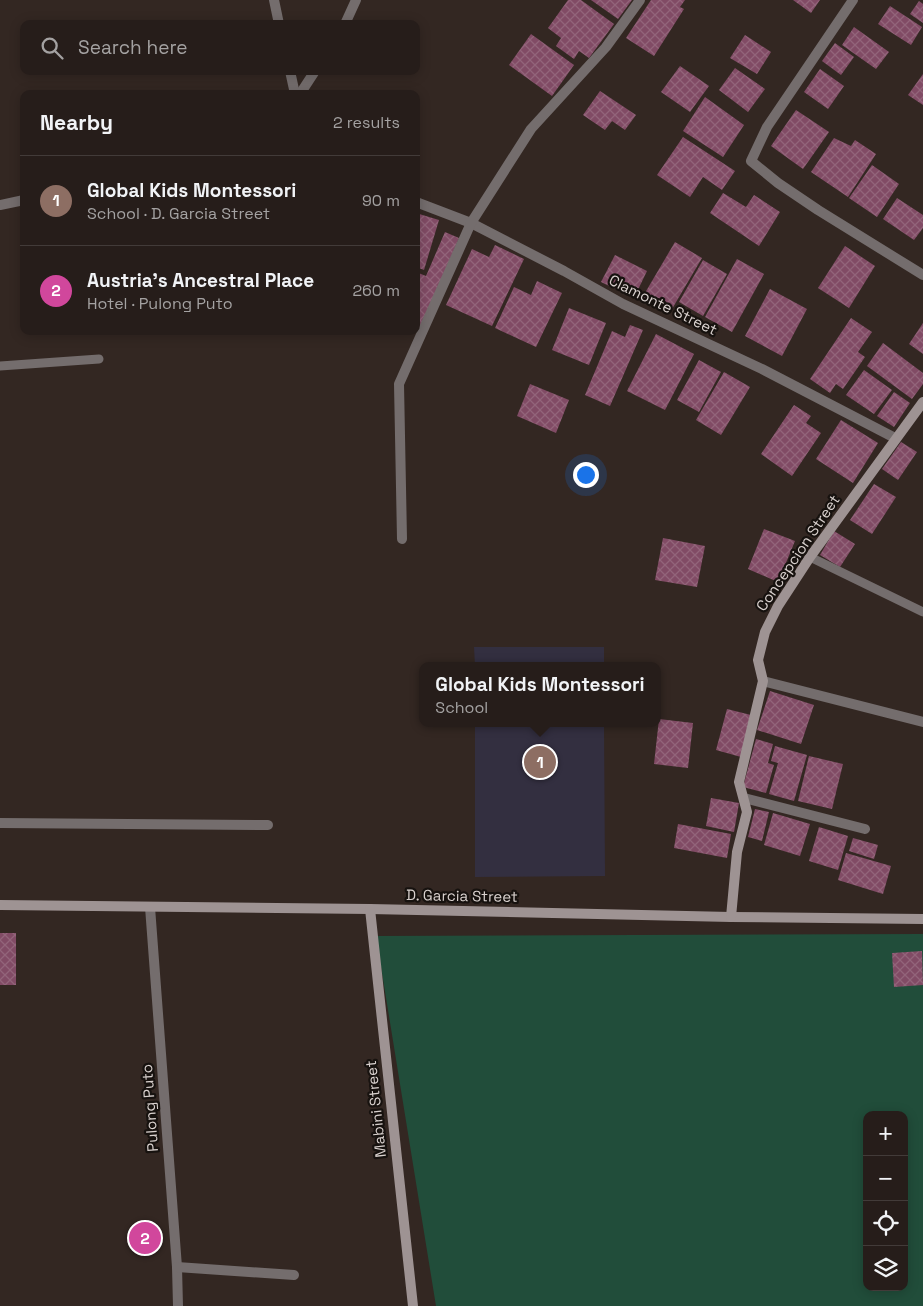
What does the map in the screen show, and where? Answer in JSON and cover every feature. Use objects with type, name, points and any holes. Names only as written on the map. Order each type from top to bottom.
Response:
[{"type":"street","points":[[274,0],[278,20]]},
{"type":"street","points":[[347,20],[356,0]]},
{"type":"street","points":[[402,539],[399,384],[471,223],[532,129],[606,47],[640,0]]},
{"type":"street","points":[[853,0],[767,127],[751,161],[778,183],[818,210],[923,275]]},
{"type":"street","points":[[291,75],[294,90]]},
{"type":"street","points":[[303,90],[312,75]]},
{"type":"street","points":[[0,204],[20,201]]},
{"type":"street","name":"Clamonte Street","points":[[420,204],[471,223],[564,270],[623,304],[762,369],[896,438]]},
{"type":"street","name":"Concepcion Street","points":[[731,917],[737,852],[747,812],[739,782],[762,681],[758,660],[765,632],[778,606],[810,557],[923,402]]},
{"type":"street","points":[[762,681],[923,722]]},
{"type":"street","points":[[744,798],[865,829]]},
{"type":"street","points":[[0,823],[268,825]]},
{"type":"street","name":"D. Garcia Street","points":[[0,906],[370,909],[923,919]]},
{"type":"street","name":"Pulong Puto","points":[[150,907],[177,1267],[178,1306]]},
{"type":"street","name":"Mabini Street","points":[[370,909],[413,1306]]},
{"type":"street","points":[[177,1267],[294,1275]]},
{"type":"lane","points":[[0,366],[99,359]]},
{"type":"lane","points":[[810,557],[923,612]]},
{"type":"shaded area","points":[[474,647],[604,647],[604,662],[475,662]]},
{"type":"shaded area","points":[[475,727],[604,727],[605,876],[475,877]]},
{"type":"green space","points":[[923,934],[923,1306],[436,1306],[376,936]]},
{"type":"building","points":[[568,0],[581,0],[614,24],[589,58],[579,51],[574,59],[556,46],[561,38],[548,28]]},
{"type":"building","points":[[591,0],[632,0],[618,19]]},
{"type":"building","points":[[651,0],[685,0],[680,7],[684,9],[654,56],[626,38]]},
{"type":"building","points":[[793,0],[820,0],[811,13]]},
{"type":"building","points":[[919,1],[923,4],[923,23],[910,14]]},
{"type":"building","points":[[890,6],[922,27],[911,45],[878,24]]},
{"type":"building","points":[[854,27],[889,52],[876,69],[842,45]]},
{"type":"building","points":[[531,34],[574,65],[552,96],[509,65]]},
{"type":"building","points":[[745,35],[771,52],[757,74],[730,58]]},
{"type":"building","points":[[835,43],[854,57],[841,75],[822,61]]},
{"type":"building","points":[[680,66],[709,86],[690,112],[661,92]]},
{"type":"building","points":[[735,68],[765,89],[748,112],[719,90]]},
{"type":"building","points":[[820,69],[844,86],[828,109],[804,92]]},
{"type":"building","points":[[923,74],[923,105],[908,95]]},
{"type":"building","points":[[600,91],[636,115],[625,130],[612,121],[605,130],[583,115]]},
{"type":"building","points":[[705,97],[744,125],[723,157],[683,131]]},
{"type":"building","points":[[796,110],[829,132],[803,169],[771,146]]},
{"type":"building","points":[[683,137],[735,171],[722,190],[703,177],[690,197],[657,175]]},
{"type":"building","points":[[834,138],[851,146],[855,140],[876,154],[848,197],[811,172]]},
{"type":"building","points":[[872,165],[899,184],[877,217],[849,198]]},
{"type":"building","points":[[723,193],[746,207],[754,195],[780,212],[759,246],[710,213]]},
{"type":"building","points":[[897,198],[923,215],[923,228],[914,240],[883,219]]},
{"type":"building","points":[[420,214],[439,220],[424,270],[420,268]]},
{"type":"building","points":[[445,232],[459,238],[420,331],[420,274],[426,276]]},
{"type":"building","points":[[675,242],[702,258],[669,314],[642,298]]},
{"type":"building","points":[[495,245],[524,259],[492,326],[446,305],[472,249],[489,257]]},
{"type":"building","points":[[845,246],[875,266],[849,308],[818,288]]},
{"type":"building","points":[[615,255],[647,271],[634,298],[601,282]]},
{"type":"building","points":[[737,259],[764,274],[732,332],[705,317]]},
{"type":"building","points":[[703,260],[727,274],[703,316],[679,302]]},
{"type":"building","points":[[537,281],[562,293],[536,347],[495,328],[514,287],[531,295]]},
{"type":"building","points":[[770,289],[807,309],[782,356],[745,336]]},
{"type":"building","points":[[569,308],[606,323],[589,365],[552,350]]},
{"type":"building","points":[[851,318],[872,332],[858,352],[865,357],[843,389],[836,384],[830,393],[810,379]]},
{"type":"building","points":[[923,323],[923,354],[909,344]]},
{"type":"building","points":[[630,325],[643,330],[610,406],[585,395],[612,331],[625,337]]},
{"type":"building","points":[[656,334],[694,354],[665,410],[627,391]]},
{"type":"building","points":[[883,343],[923,373],[923,384],[912,399],[867,366]]},
{"type":"building","points":[[699,360],[721,372],[699,412],[677,400]]},
{"type":"building","points":[[864,370],[892,390],[874,414],[846,395]]},
{"type":"building","points":[[724,372],[750,387],[721,435],[696,420]]},
{"type":"building","points":[[530,384],[569,400],[556,433],[517,416]]},
{"type":"building","points":[[894,392],[910,403],[894,427],[877,416]]},
{"type":"building","points":[[794,405],[811,416],[806,423],[821,433],[792,476],[761,454]]},
{"type":"building","points":[[841,420],[878,443],[853,483],[816,459]]},
{"type":"building","points":[[901,442],[917,452],[898,480],[882,469]]},
{"type":"building","points":[[874,484],[896,497],[872,534],[850,520]]},
{"type":"building","points":[[764,529],[795,541],[778,582],[748,569]]},
{"type":"building","points":[[834,531],[855,544],[840,567],[820,555]]},
{"type":"building","points":[[663,538],[705,546],[697,587],[655,580]]},
{"type":"building","points":[[770,691],[814,705],[801,744],[757,730]]},
{"type":"building","points":[[727,709],[751,715],[741,757],[716,750]]},
{"type":"building","points":[[661,719],[693,723],[688,768],[654,764],[658,727],[661,727]]},
{"type":"building","points":[[756,739],[773,744],[768,763],[774,765],[766,793],[743,787]]},
{"type":"building","points":[[775,746],[807,755],[794,801],[769,794],[778,763],[771,761]]},
{"type":"building","points":[[809,756],[843,764],[832,809],[798,801]]},
{"type":"building","points":[[711,798],[739,803],[734,832],[706,826]]},
{"type":"building","points":[[755,809],[769,812],[762,841],[748,837]]},
{"type":"building","points":[[773,813],[810,824],[800,856],[764,845]]},
{"type":"building","points":[[678,824],[731,834],[727,858],[674,848]]},
{"type":"building","points":[[819,827],[848,836],[838,870],[809,861]]},
{"type":"building","points":[[853,838],[878,845],[874,859],[849,851]]},
{"type":"building","points":[[846,853],[891,866],[883,894],[838,880]]},
{"type":"building","points":[[0,933],[16,933],[16,985],[0,985]]},
{"type":"building","points":[[922,951],[923,985],[894,987],[892,953]]},
{"type":"place","name":"Global Kids Montessori","points":[[540,762]]},
{"type":"place","name":"Austria's Ancestral Place","points":[[145,1238]]}]
